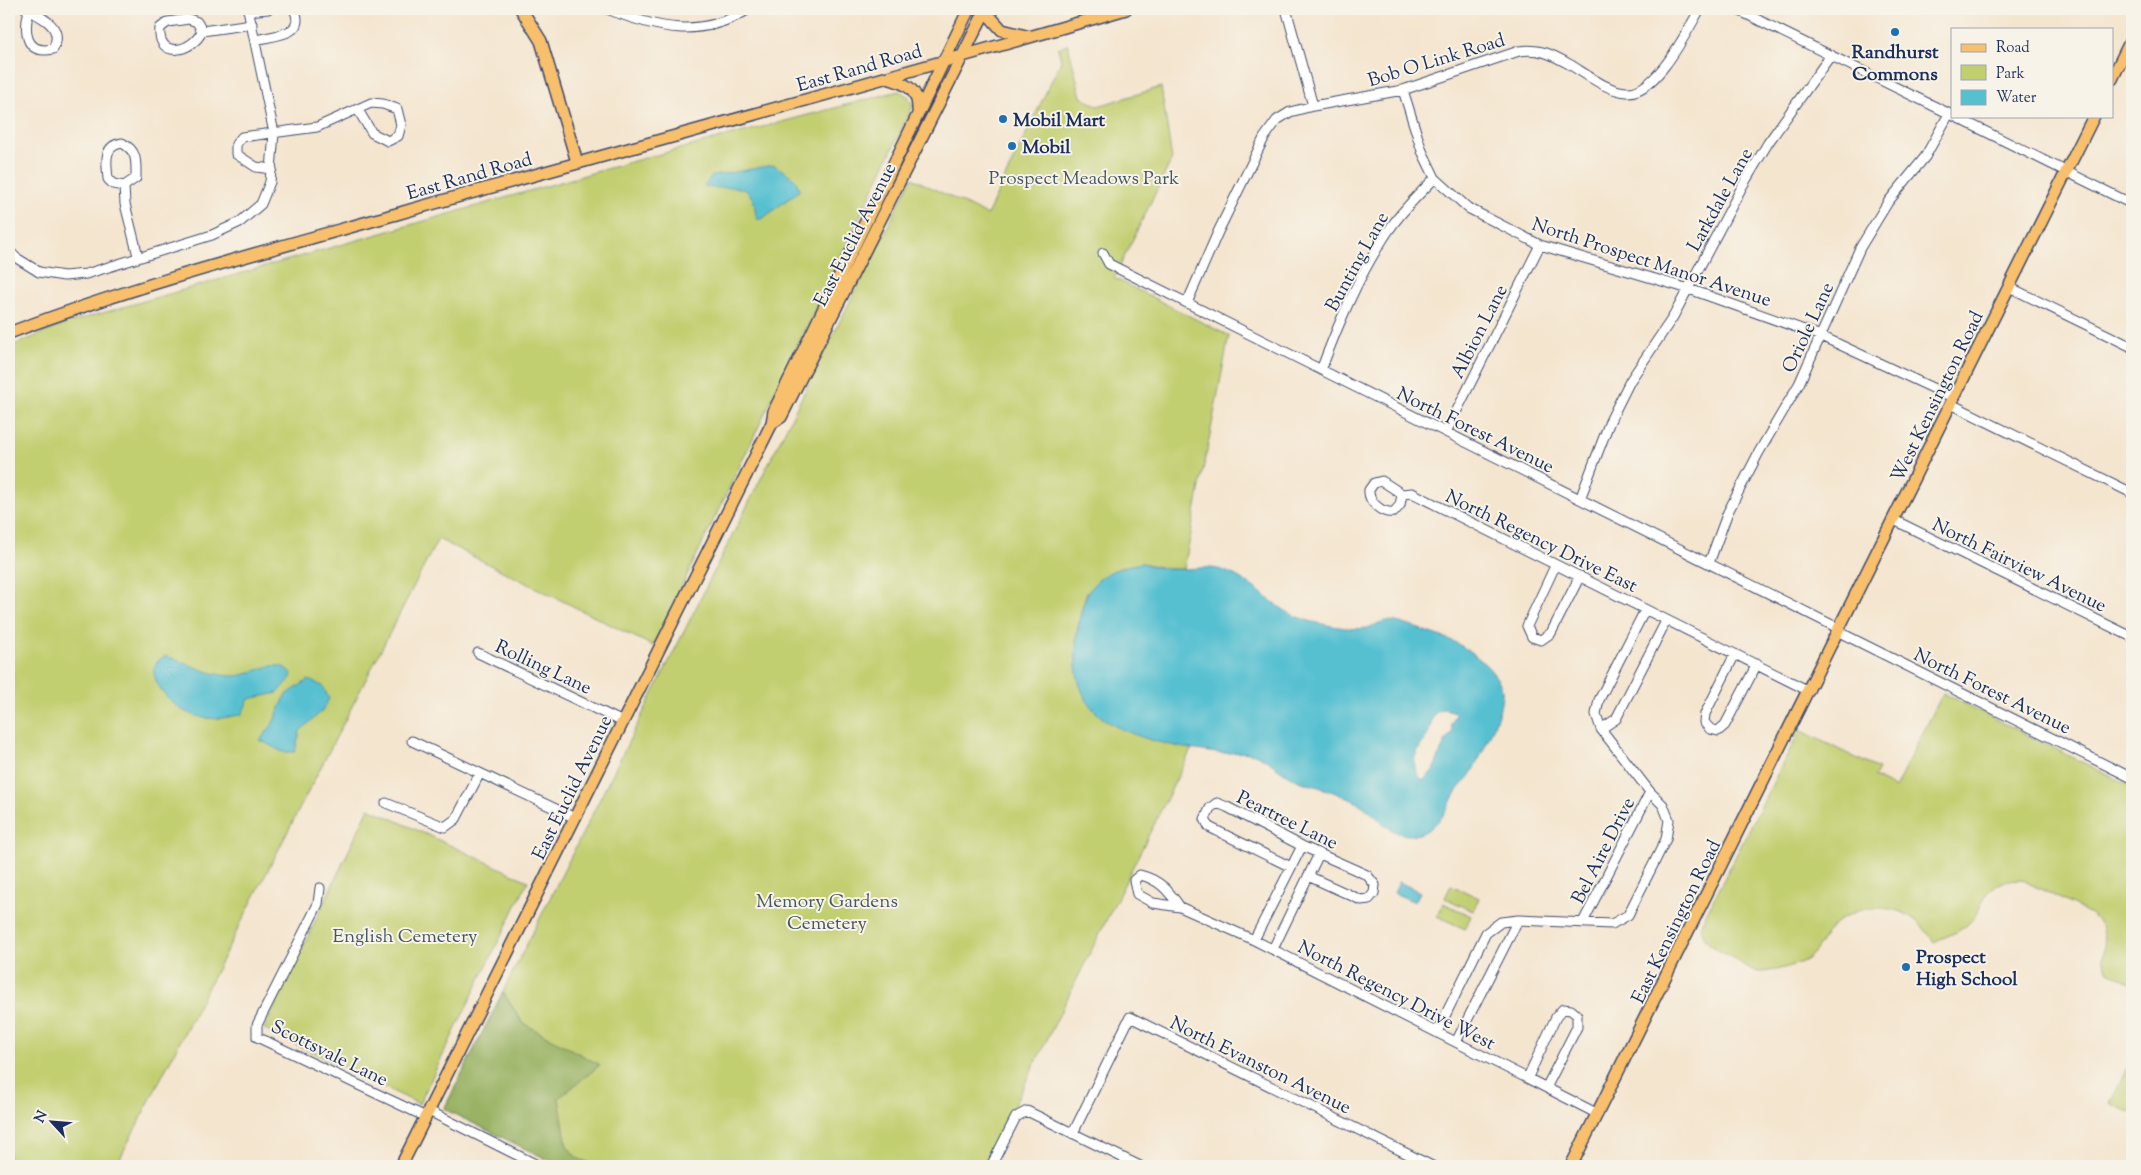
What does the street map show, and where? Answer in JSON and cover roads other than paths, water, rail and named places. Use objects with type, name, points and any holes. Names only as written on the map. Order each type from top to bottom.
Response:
[{"type":"main road","name":"East Euclid Avenue","points":[[401,1166],[772,423],[774,410],[969,9]]},
{"type":"main road","name":"East Rand Road","points":[[9,334],[86,304],[163,281],[577,162],[887,78],[1126,9]]},
{"type":"main road","points":[[525,10],[541,41],[577,162]]},
{"type":"main road","name":"East Euclid Avenue","points":[[772,423],[781,417],[986,10]]},
{"type":"main road","points":[[986,10],[1002,30],[1030,37]]},
{"type":"main road","points":[[2114,76],[2129,55],[2132,38]]},
{"type":"main road","points":[[887,78],[910,87],[918,101],[918,113]]},
{"type":"main road","name":"West Kensington Road","points":[[1809,691],[2093,118]]},
{"type":"main road","name":"East Kensington Road","points":[[1571,1166],[1809,691]]},
{"type":"street","points":[[9,250],[15,257],[39,272],[64,276],[86,274],[138,256],[212,235],[240,222],[261,204],[270,182],[274,133],[248,10],[268,9]]},
{"type":"street","points":[[255,40],[292,30],[298,24],[298,17],[294,9]]},
{"type":"street","points":[[607,9],[662,27],[683,28],[708,25],[737,16],[749,9]]},
{"type":"street","points":[[1286,9],[1313,106]]},
{"type":"street","name":"Bob O Link Road","points":[[1187,303],[1218,232],[1264,138],[1277,120],[1290,112],[1403,90],[1519,51],[1536,49],[1558,58],[1612,88],[1627,92],[1639,91],[1656,77],[1700,9]]},
{"type":"street","points":[[1736,9],[1951,115]]},
{"type":"street","points":[[27,10],[52,25],[57,34],[57,42],[53,49],[46,51],[34,46],[26,37],[27,10]]},
{"type":"street","points":[[202,31],[197,22],[189,18],[168,22],[160,28],[159,39],[163,46],[172,49],[192,46],[202,31],[252,24]]},
{"type":"street","name":"Larkdale Lane","points":[[1580,498],[1610,421],[1630,381],[1673,317],[1763,151],[1831,55]]},
{"type":"street","name":"North Prospect Manor Avenue","points":[[1403,90],[1422,151],[1435,178],[1468,208],[1540,245],[1689,289],[1821,336],[2132,493]]},
{"type":"street","points":[[272,169],[256,167],[236,154],[236,144],[242,137],[318,128],[370,103],[383,104],[397,109],[400,125],[398,136],[388,141],[372,133],[358,110]]},
{"type":"street","name":"Oriole Lane","points":[[1710,563],[1728,512],[1759,452],[1799,384],[1860,248],[1888,202],[1925,157],[1951,117]]},
{"type":"street","points":[[1958,118],[2132,204]]},
{"type":"street","points":[[122,143],[131,147],[136,154],[136,178],[124,186],[113,184],[108,179],[106,158],[109,150],[115,144],[122,143]]},
{"type":"street","name":"Bunting Lane","points":[[1321,370],[1336,331],[1383,238],[1404,209],[1435,178]]},
{"type":"street","points":[[124,186],[125,204],[138,256]]},
{"type":"street","name":"Albion Lane","points":[[1446,432],[1540,245]]},
{"type":"street","name":"North Forest Avenue","points":[[1104,252],[1109,264],[1710,563],[2132,778]]},
{"type":"street","points":[[2009,287],[2132,347]]},
{"type":"street","name":"North Regency Drive East","points":[[1402,494],[1412,494],[1809,691]]},
{"type":"street","name":"North Fairview Avenue","points":[[1894,520],[2132,637]]},
{"type":"street","points":[[1556,566],[1527,626],[1532,637],[1541,640],[1551,634],[1580,576]]},
{"type":"street","points":[[1645,610],[1599,700],[1596,714],[1601,729],[1616,719],[1666,621]]},
{"type":"street","name":"Rolling Lane","points":[[478,653],[623,722]]},
{"type":"street","points":[[1736,654],[1706,714],[1704,722],[1710,729],[1718,731],[1725,725],[1757,664]]},
{"type":"street","name":"Bel Aire Drive","points":[[1437,1032],[1486,933],[1501,922],[1518,920],[1612,924],[1628,915],[1666,839],[1669,820],[1663,805],[1650,792],[1601,729]]},
{"type":"street","points":[[412,741],[575,818]]},
{"type":"street","points":[[386,803],[436,825],[445,827],[456,819],[480,773]]},
{"type":"street","name":"Bel Aire Drive","points":[[1583,922],[1650,792]]},
{"type":"street","name":"Peartree Lane","points":[[1291,868],[1209,827],[1205,819],[1210,808],[1217,803],[1227,807],[1302,846],[1367,875],[1375,886],[1374,893],[1369,899],[1360,900],[1308,876]]},
{"type":"street","points":[[1254,940],[1302,846]]},
{"type":"street","points":[[1273,949],[1319,854]]},
{"type":"street","name":"North Regency Drive West","points":[[1180,906],[1164,885],[1152,878],[1140,875],[1134,880],[1137,894],[1154,903],[1180,906],[1273,949],[1547,1086],[1598,1114]]},
{"type":"street","name":"Scottsvale Lane","points":[[320,888],[318,904],[257,1025],[258,1036],[427,1114]]},
{"type":"street","points":[[1456,1042],[1518,920]]},
{"type":"street","points":[[1528,1077],[1556,1017],[1563,1009],[1572,1010],[1578,1015],[1577,1027],[1547,1086]]},
{"type":"street","name":"North Evanston Avenue","points":[[1073,1133],[1130,1017],[1432,1166]]},
{"type":"street","points":[[991,1166],[1016,1117],[1027,1111],[1140,1166]]},
{"type":"street","points":[[427,1114],[539,1166]]},
{"type":"water","points":[[773,165],[793,178],[799,191],[762,219],[757,219],[753,199],[747,191],[736,187],[716,188],[704,186],[712,176]]},
{"type":"water","points":[[1142,563],[1169,569],[1218,569],[1236,576],[1284,610],[1306,620],[1353,629],[1367,628],[1385,621],[1395,622],[1450,640],[1476,656],[1497,678],[1501,686],[1501,705],[1480,757],[1470,775],[1456,792],[1442,817],[1430,829],[1422,833],[1406,835],[1390,829],[1358,803],[1332,791],[1299,781],[1257,755],[1243,752],[1218,753],[1169,745],[1133,734],[1104,719],[1093,709],[1081,688],[1076,665],[1076,641],[1083,604],[1093,585],[1108,573]],"holes":[[[1443,709],[1453,711],[1456,714],[1451,725],[1452,733],[1444,745],[1433,770],[1425,780],[1421,779],[1414,766],[1414,760],[1428,734],[1433,716]]]},
{"type":"water","points":[[166,656],[216,674],[241,675],[271,666],[285,668],[292,673],[291,678],[278,693],[249,699],[242,714],[222,718],[203,718],[182,710],[159,687],[154,669],[157,662]]},
{"type":"water","points":[[308,680],[323,686],[329,699],[322,711],[300,731],[295,752],[282,752],[260,740],[272,725],[286,695]]},
{"type":"water","points":[[1399,882],[1420,892],[1415,902],[1394,893]]},
{"type":"place","name":"Randhurst Commons","points":[[1895,32]]},
{"type":"place","name":"Mobil Mart","points":[[1003,119]]},
{"type":"place","name":"Mobil","points":[[1012,146]]},
{"type":"place","name":"Prospect High School","points":[[1906,967]]},
{"type":"park label","name":"Prospect Meadows Park","points":[[1084,177]]},
{"type":"park label","name":"Memory Gardens Cemetery","points":[[827,911]]},
{"type":"park label","name":"English Cemetery","points":[[405,935]]}]
